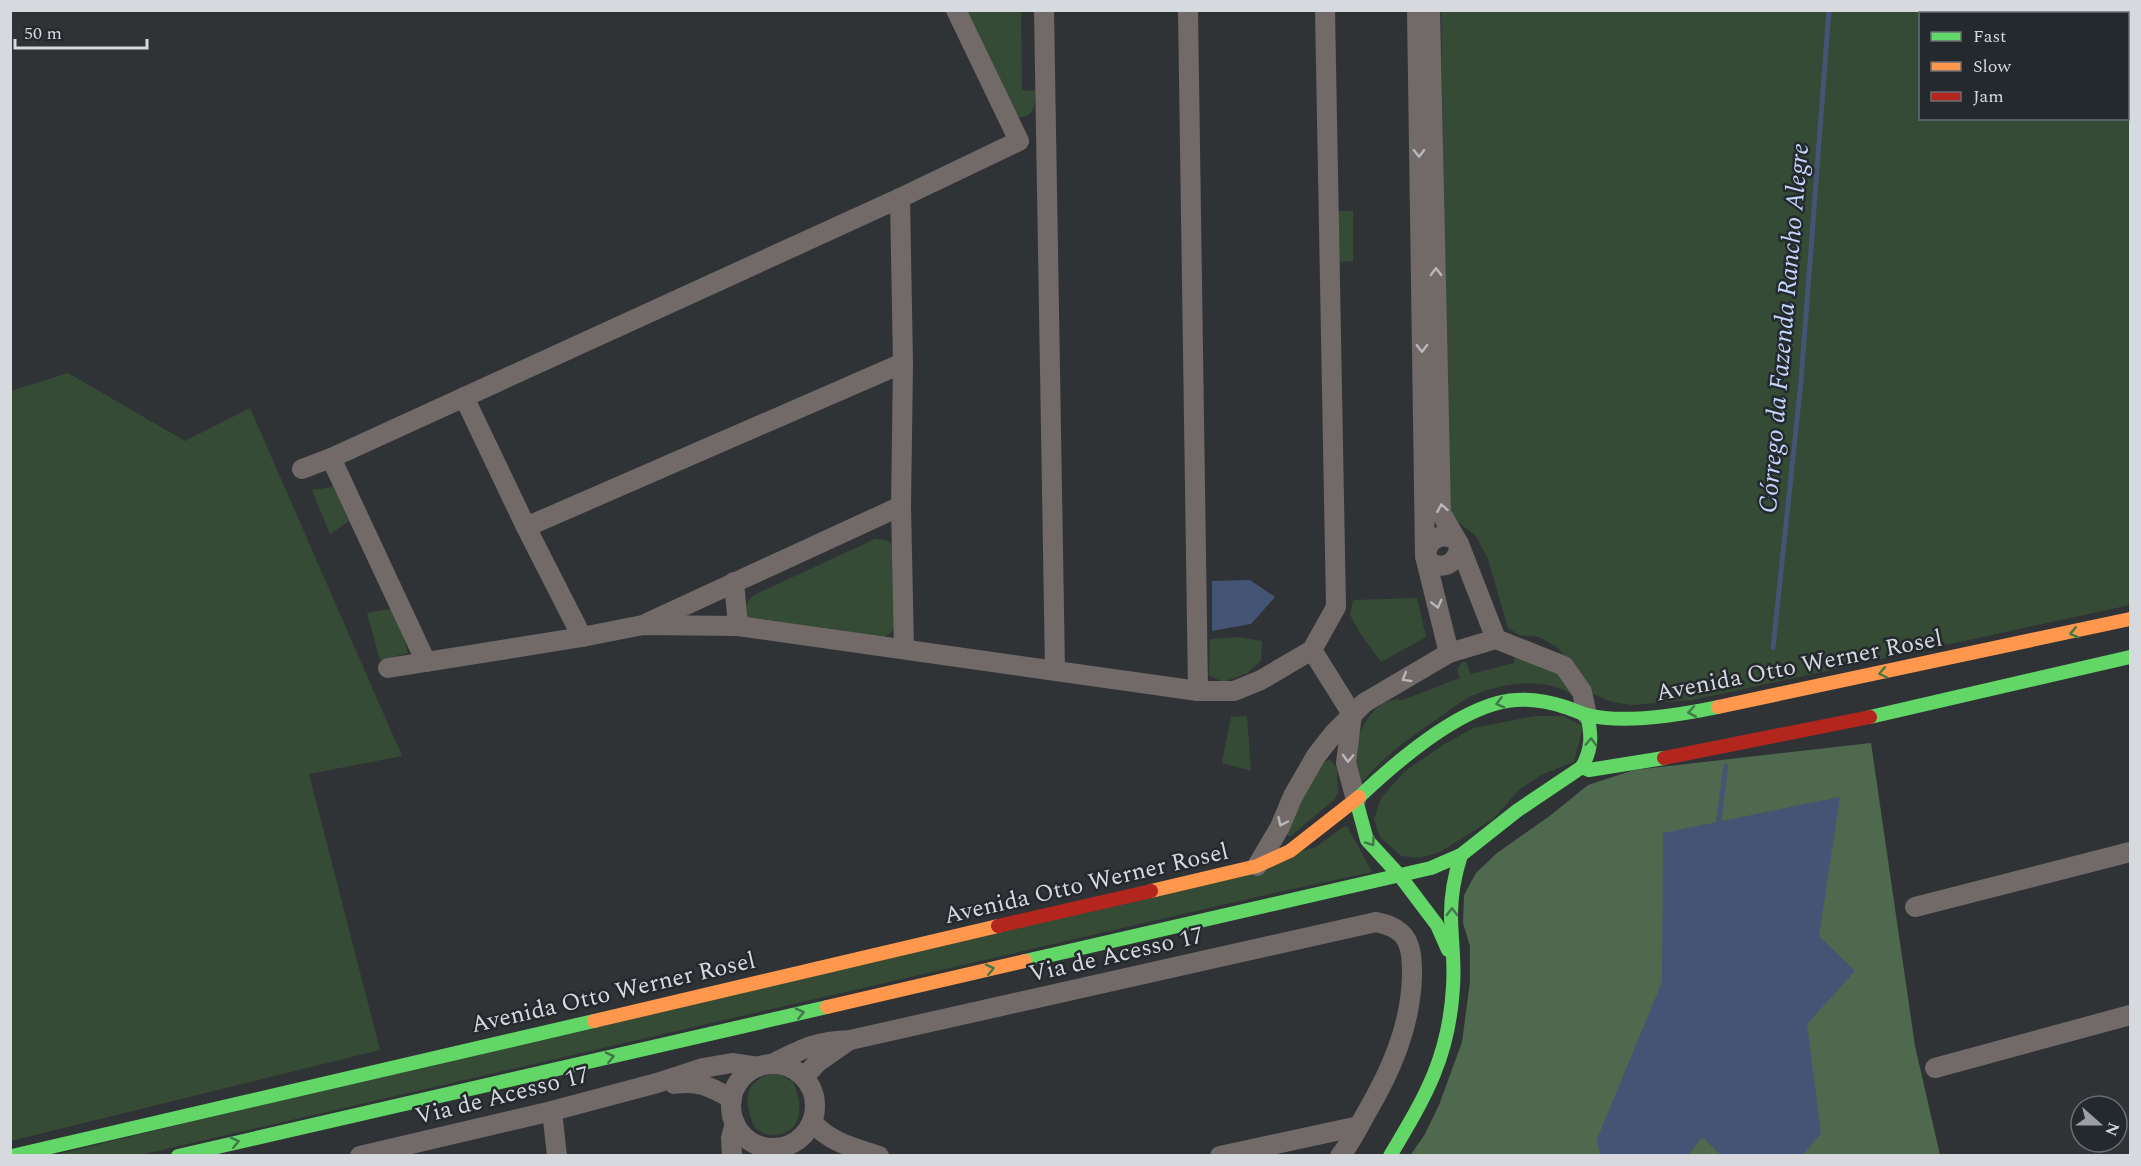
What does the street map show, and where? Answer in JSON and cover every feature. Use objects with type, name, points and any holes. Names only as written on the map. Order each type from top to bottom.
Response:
[{"type":"street","points":[[956,10],[1019,141]]},
{"type":"street","points":[[1044,10],[1055,670]]},
{"type":"street","points":[[1188,10],[1198,692]]},
{"type":"street","points":[[388,668],[643,625],[738,626],[1198,692],[1234,691],[1261,680],[1312,650],[1336,607],[1325,10]]},
{"type":"street","points":[[1417,10],[1425,556],[1449,653]]},
{"type":"street","points":[[1430,10],[1440,513],[1459,544],[1496,639]]},
{"type":"street","points":[[302,469],[331,458],[1046,130]]},
{"type":"street","points":[[900,198],[904,649]]},
{"type":"street","points":[[525,527],[903,363]]},
{"type":"street","points":[[464,397],[525,527],[582,637]]},
{"type":"street","points":[[331,458],[426,662]]},
{"type":"street","points":[[643,625],[901,506]]},
{"type":"street","points":[[1425,556],[1430,542],[1440,536],[1453,538],[1459,544]]},
{"type":"street","points":[[735,582],[738,626]]},
{"type":"street","name":"Avenida Otto Werner Rosel","points":[[12,1155],[1257,866],[1290,851],[1356,800],[1382,775],[1438,733],[1468,714],[1494,704],[1515,700],[1536,701],[1563,706],[1587,715],[1638,718],[1688,713],[2130,619]]},
{"type":"street","points":[[178,1155],[1431,868],[1461,855],[1518,810],[1582,767],[1591,752],[1592,735],[1582,692],[1563,666],[1496,639],[1449,653],[1364,703],[1334,733],[1316,756],[1293,796],[1280,827],[1257,866]]},
{"type":"street","points":[[1312,650],[1352,714],[1346,763],[1367,840],[1400,876],[1437,925],[1455,970]]},
{"type":"street","points":[[1582,767],[1589,770],[1756,741],[1876,716],[2130,657]]},
{"type":"street","points":[[1915,907],[2130,852]]},
{"type":"street","points":[[1390,1155],[1423,1100],[1437,1068],[1450,1021],[1455,970],[1451,916],[1452,889],[1461,855]]},
{"type":"street","name":"Via de Acesso 17","points":[[371,1154],[552,1111],[657,1083],[681,1074],[732,1063],[765,1065],[809,1045],[850,1040],[1376,922],[1393,927],[1408,943],[1412,965],[1410,1004],[1398,1051],[1381,1088],[1359,1126]]},
{"type":"street","points":[[1935,1068],[2130,1015]]},
{"type":"street","name":"Via de Acesso 17","points":[[804,1077],[818,1062],[850,1040]]},
{"type":"street","points":[[765,1065],[784,1065],[804,1077],[811,1086],[815,1098],[812,1122],[805,1133],[796,1141],[777,1151],[753,1142],[742,1134],[735,1123],[732,1099],[737,1085],[746,1074],[765,1065]]},
{"type":"street","name":"Via de Acesso 17","points":[[657,1083],[670,1085],[695,1082],[732,1099]]},
{"type":"street","points":[[552,1111],[557,1155]]},
{"type":"street","points":[[812,1122],[834,1141],[879,1155]]},
{"type":"street","points":[[732,1155],[731,1138],[735,1123]]},
{"type":"street","points":[[1220,1155],[1359,1126]]},
{"type":"street","points":[[1340,1155],[1359,1126]]},
{"type":"green space","points":[[963,11],[1021,11],[1022,90],[1036,91],[1034,106],[1027,116],[1016,117]]},
{"type":"green space","points":[[1441,11],[2017,11],[1919,12],[1919,120],[2129,120],[2130,33],[2130,605],[1693,700],[1631,705],[1609,701],[1593,694],[1581,675],[1558,648],[1539,637],[1519,635],[1508,628],[1488,559],[1476,536],[1454,519],[1448,506]]},
{"type":"green space","points":[[1338,211],[1353,211],[1353,261],[1338,262]]},
{"type":"green space","points":[[68,373],[185,441],[250,408],[402,756],[309,774],[380,1050],[11,1141],[11,391]]},
{"type":"green space","points":[[333,487],[349,521],[330,534],[312,490]]},
{"type":"green space","points":[[875,539],[887,540],[895,549],[895,629],[884,638],[748,619],[746,606],[754,595]]},
{"type":"green space","points":[[1417,598],[1426,637],[1381,662],[1350,615],[1353,600]]},
{"type":"green space","points":[[395,608],[408,653],[380,660],[367,613]]},
{"type":"green space","points":[[1238,637],[1262,641],[1261,660],[1248,673],[1223,682],[1209,675],[1210,639]]},
{"type":"green space","points":[[1515,654],[1559,667],[1572,695],[1550,685],[1524,683],[1498,687],[1474,695],[1400,746],[1362,782],[1356,772],[1357,744],[1369,717],[1379,707],[1390,701],[1403,700],[1460,678],[1457,669],[1462,662],[1466,662],[1471,674],[1514,663]]},
{"type":"green space","points":[[1247,716],[1251,771],[1222,763],[1231,717]]},
{"type":"green space","points":[[1535,716],[1563,716],[1583,726],[1574,762],[1541,775],[1520,789],[1493,819],[1440,852],[1419,858],[1401,856],[1380,837],[1374,819],[1381,798],[1405,771],[1446,743],[1474,728]]},
{"type":"green space","points":[[1871,743],[1915,1046],[1940,1155],[1410,1156],[1425,1134],[1439,1105],[1462,1042],[1470,982],[1470,946],[1463,923],[1464,895],[1476,873],[1497,853],[1551,815],[1588,785],[1634,770]]},
{"type":"green space","points":[[1330,760],[1337,768],[1338,793],[1335,799],[1291,836],[1287,836],[1303,794],[1323,762]]},
{"type":"green space","points":[[1347,826],[1372,872],[140,1155],[51,1156],[1316,847]]},
{"type":"green space","points":[[773,1074],[781,1075],[793,1082],[799,1107],[798,1118],[792,1128],[781,1134],[768,1135],[762,1133],[753,1124],[748,1097],[751,1086],[755,1082]]},
{"type":"water","points":[[1250,580],[1275,597],[1251,624],[1212,631],[1212,581]]},
{"type":"water","points":[[1840,797],[1819,936],[1855,971],[1807,1024],[1821,1133],[1803,1155],[1721,1155],[1702,1137],[1688,1155],[1600,1155],[1597,1139],[1662,982],[1663,833]]},
{"type":"waterway","name":"Córrego da Fazenda Rancho Alegre","points":[[1773,648],[1801,381],[1829,10]]},
{"type":"waterway","name":"Córrego da Fazenda Rancho Alegre","points":[[1718,827],[1726,766]]},
{"type":"traffic: fast","points":[[1870,717],[2130,657]]},
{"type":"traffic: fast","points":[[1359,797],[1432,736],[1474,712],[1496,704],[1516,700],[1534,700],[1559,705],[1587,715],[1618,719],[1670,715],[1718,707]]},
{"type":"traffic: fast","points":[[1582,767],[1590,742],[1587,715]]},
{"type":"traffic: fast","points":[[1025,961],[1431,868],[1461,855],[1518,810],[1582,767],[1589,770],[1664,758]]},
{"type":"traffic: fast","points":[[1356,800],[1367,840],[1400,876],[1437,925],[1448,950]]},
{"type":"traffic: fast","points":[[1390,1156],[1433,1076],[1446,1035],[1451,1012],[1453,978],[1452,899],[1461,855]]},
{"type":"traffic: fast","points":[[178,1156],[827,1007]]},
{"type":"traffic: fast","points":[[12,1156],[594,1021]]},
{"type":"traffic: slow","points":[[1718,707],[2130,619]]},
{"type":"traffic: slow","points":[[1151,891],[1257,866],[1290,851],[1359,797]]},
{"type":"traffic: slow","points":[[594,1021],[998,926]]},
{"type":"traffic: slow","points":[[827,1007],[1025,961]]},
{"type":"traffic: jam","points":[[1664,758],[1870,717]]},
{"type":"traffic: jam","points":[[998,926],[1151,891]]}]
